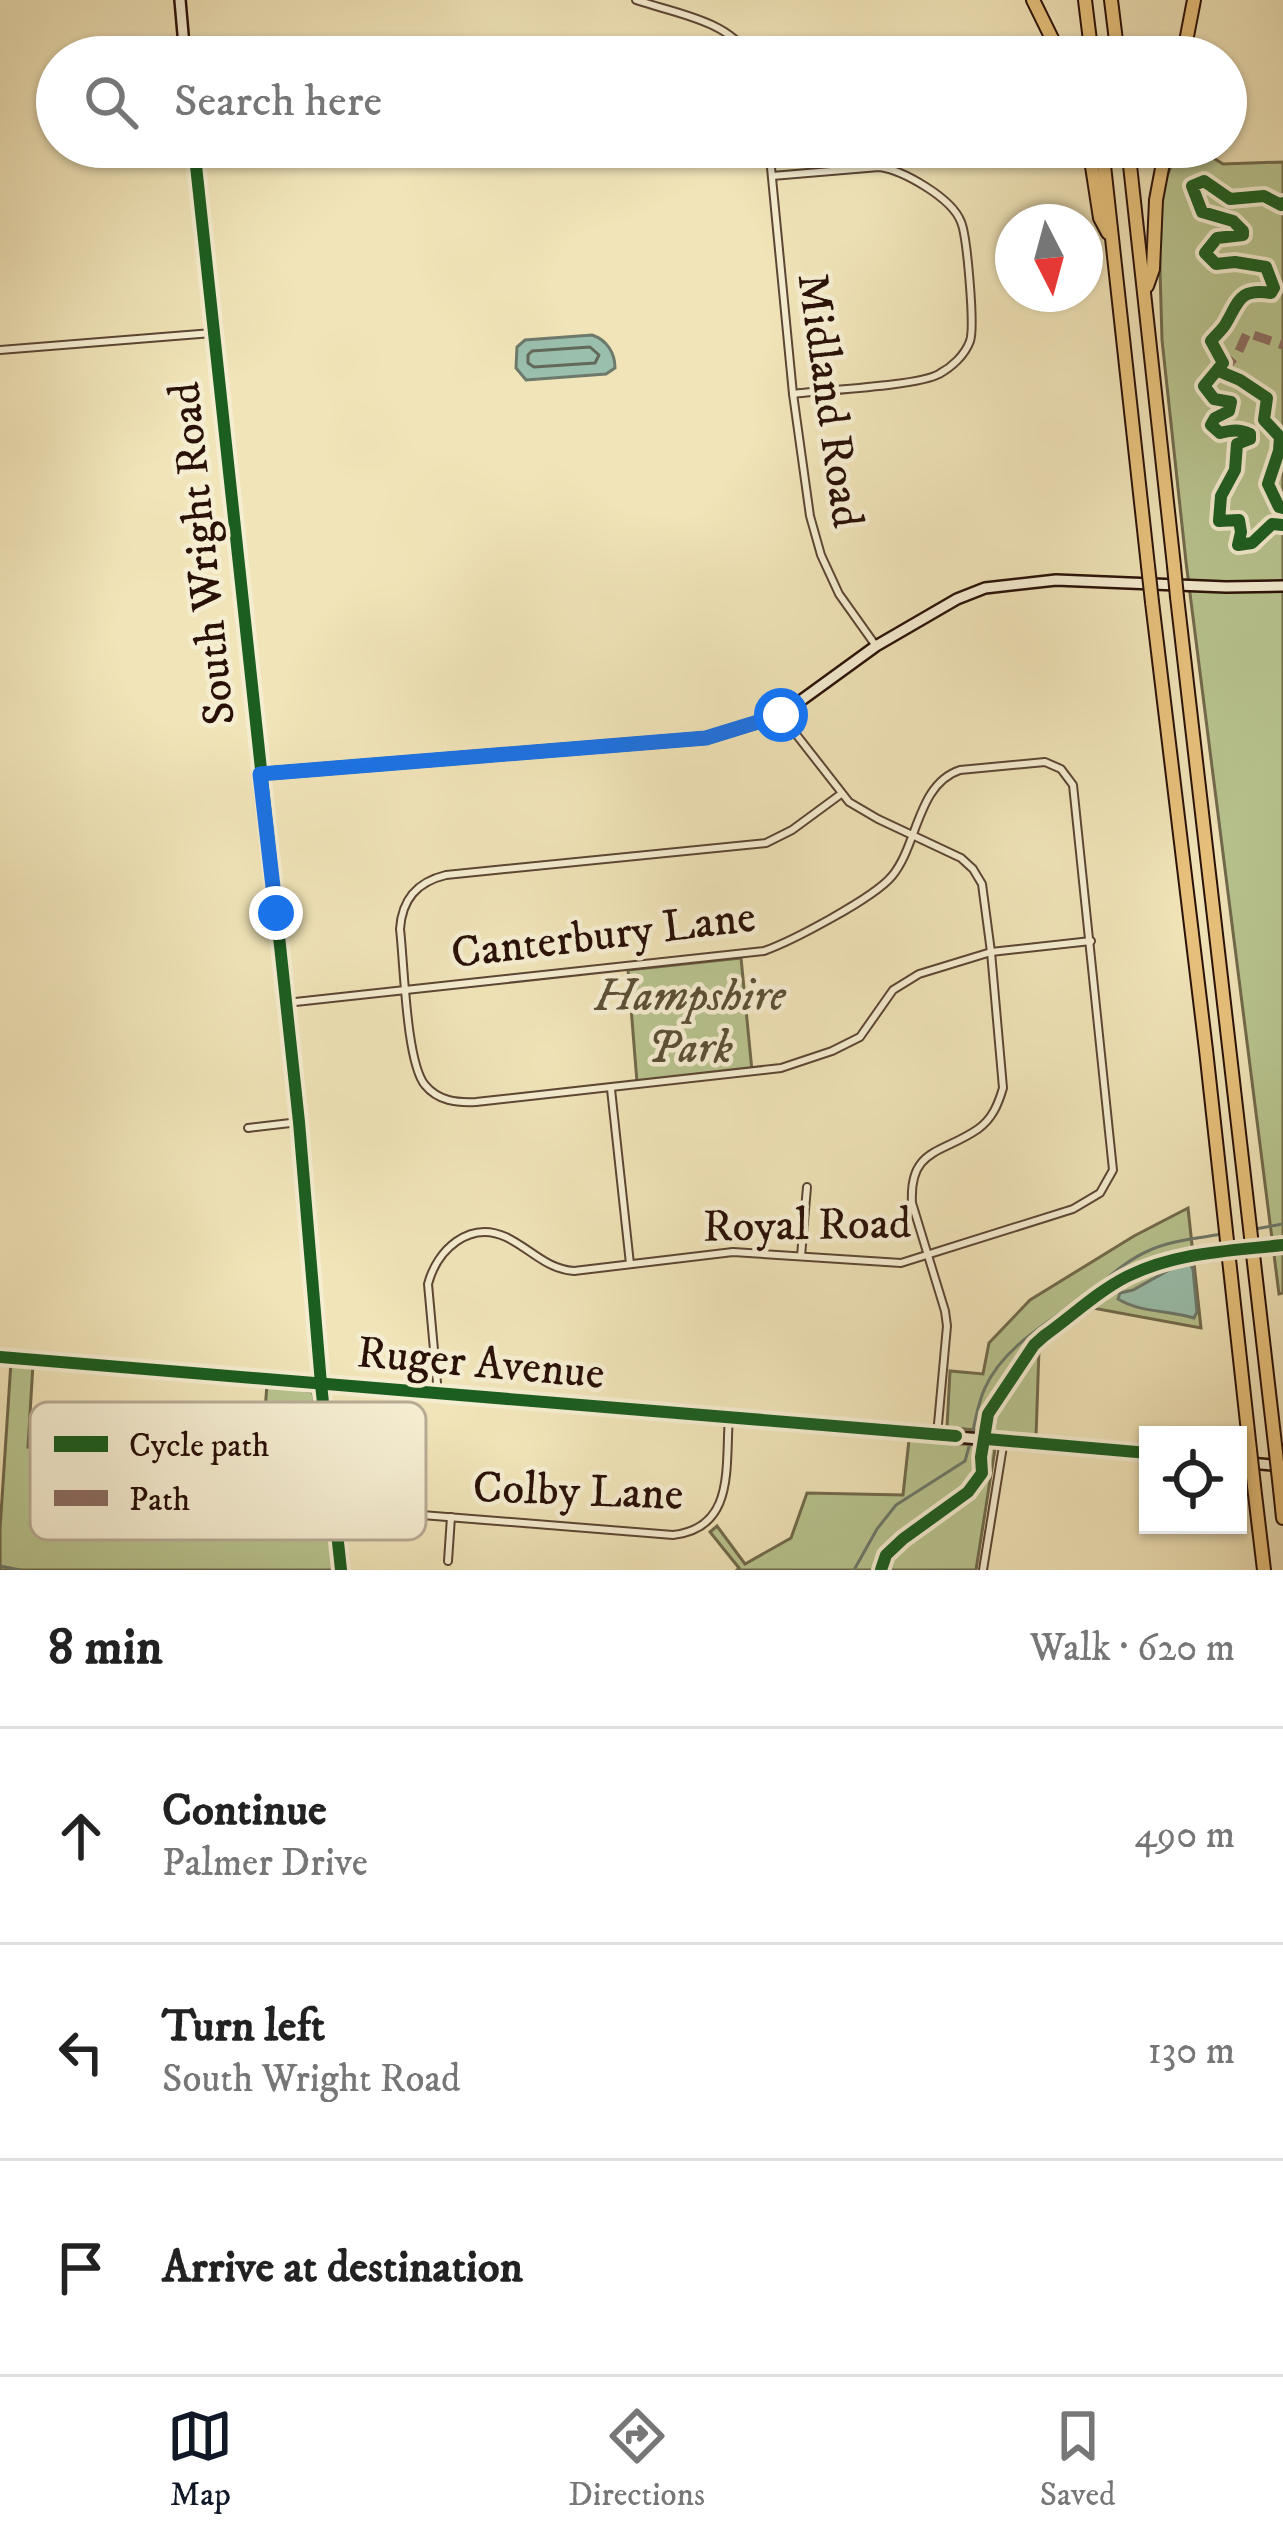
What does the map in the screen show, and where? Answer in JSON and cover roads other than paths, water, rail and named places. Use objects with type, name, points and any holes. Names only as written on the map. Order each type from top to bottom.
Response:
[{"type":"highway","points":[[1033,0],[1051,36]]},
{"type":"highway","points":[[1085,0],[1089,36]]},
{"type":"highway","points":[[1112,0],[1116,36]]},
{"type":"highway","points":[[1187,36],[1194,0]]},
{"type":"highway","points":[[1092,168],[1100,218],[1114,245]]},
{"type":"highway","points":[[1105,168],[1264,1570]]},
{"type":"highway","points":[[1130,168],[1283,1518]]},
{"type":"highway","points":[[1145,293],[1154,269],[1162,168]]},
{"type":"street","points":[[180,0],[183,36]]},
{"type":"street","points":[[635,0],[721,28],[732,36]]},
{"type":"street","name":"South Wright Road","points":[[196,168],[299,1122],[323,1402]]},
{"type":"street","name":"Midland Road","points":[[771,168],[810,516],[820,555],[839,594],[877,646]]},
{"type":"street","points":[[772,176],[858,168]]},
{"type":"street","points":[[793,394],[937,376],[958,361],[970,341],[974,316],[962,221],[943,200],[889,168]]},
{"type":"street","points":[[0,350],[212,333]]},
{"type":"street","points":[[260,774],[706,738],[781,715],[877,646],[985,588],[1056,580],[1283,586]]},
{"type":"street","points":[[781,715],[841,794],[863,811],[962,858],[982,884],[1004,1088],[989,1119],[976,1131],[931,1152],[914,1175],[912,1203],[942,1298],[946,1326],[937,1435]]},
{"type":"street","name":"Canterbury Lane","points":[[286,1003],[764,951],[878,889],[899,867],[932,791],[948,774],[1045,762],[1061,769],[1073,785],[1091,941]]},
{"type":"street","points":[[841,794],[766,843],[446,875],[423,883],[410,895],[400,929],[419,1076],[446,1100],[476,1102],[763,1072],[832,1051],[860,1037],[893,990],[936,968],[991,952],[1091,941]]},
{"type":"street","name":"Royal Road","points":[[438,1394],[428,1284],[441,1253],[470,1234],[505,1236],[561,1270],[733,1252],[888,1263],[928,1256],[1088,1202],[1104,1188],[1113,1170],[1091,941]]},
{"type":"street","points":[[611,1088],[630,1264]]},
{"type":"street","points":[[248,1128],[299,1122]]},
{"type":"street","points":[[801,1256],[807,1187]]},
{"type":"street","name":"Ruger Avenue","points":[[0,1357],[1139,1453]]},
{"type":"street","name":"Colby Lane","points":[[426,1515],[688,1533],[702,1527],[722,1503],[729,1417]]},
{"type":"street","points":[[983,1570],[1004,1440]]},
{"type":"street","points":[[1247,1462],[1279,1460]]},
{"type":"street","points":[[448,1561],[451,1517]]},
{"type":"street","name":"South Wright Road","points":[[338,1540],[341,1570]]},
{"type":"water","points":[[592,335],[614,357],[615,368],[606,374],[526,380],[516,368],[517,347],[525,340]]},
{"type":"water","points":[[1187,1260],[1193,1269],[1194,1318],[1118,1299],[1120,1293]]},
{"type":"waterway","points":[[1255,1229],[1283,1224]]},
{"type":"waterway","points":[[972,1434],[993,1373],[1030,1335],[1140,1255],[1166,1244],[1221,1234]]},
{"type":"waterway","points":[[854,1570],[896,1505],[965,1461],[970,1443]]},
{"type":"waterway","points":[[0,1566],[20,1570]]},
{"type":"park label","name":"Hampshire Park","points":[[690,1020]]}]
